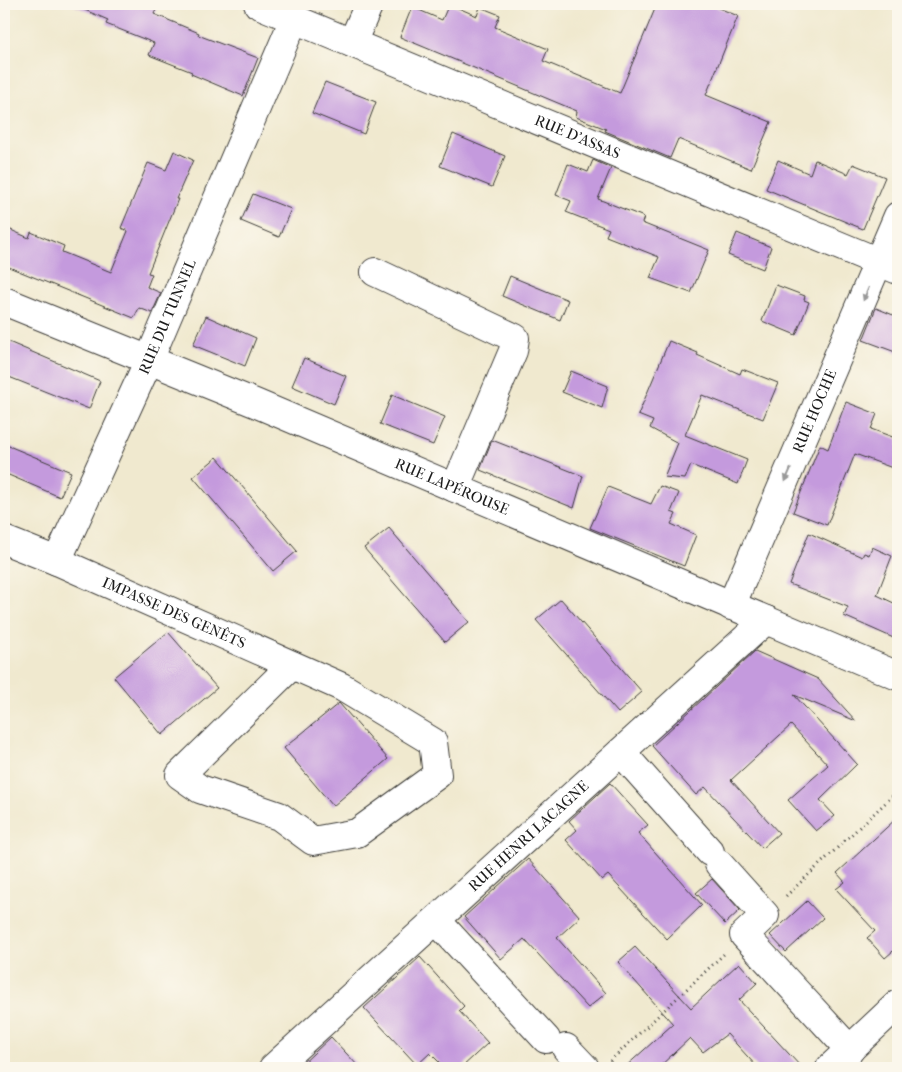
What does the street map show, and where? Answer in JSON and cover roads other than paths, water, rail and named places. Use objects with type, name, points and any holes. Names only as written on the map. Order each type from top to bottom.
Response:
[{"type":"street","name":"RUE D'ASSAS","points":[[258,4],[889,266]]},
{"type":"street","points":[[352,43],[369,4]]},
{"type":"street","name":"RUE DU TUNNEL","points":[[57,562],[149,360],[294,19]]},
{"type":"street","name":"RUE HOCHE","points":[[731,606],[889,266],[898,216]]},
{"type":"street","points":[[375,272],[515,338],[513,351],[455,488]]},
{"type":"street","name":"RUE LAPÉROUSE","points":[[4,301],[255,403],[898,676]]},
{"type":"street","points":[[4,540],[57,562]]},
{"type":"street","name":"IMPASSE DES GENÊTS","points":[[57,562],[292,665],[342,687],[433,742],[436,775],[357,833],[313,841],[279,816],[200,789],[180,775],[292,665]]},
{"type":"street","name":"RUE HENRI LACAGNE","points":[[273,1068],[766,620]]},
{"type":"street","points":[[621,752],[766,916],[744,935],[850,1050]]},
{"type":"street","points":[[436,920],[556,1043],[597,1065]]},
{"type":"street","points":[[830,1068],[898,1004]]}]
